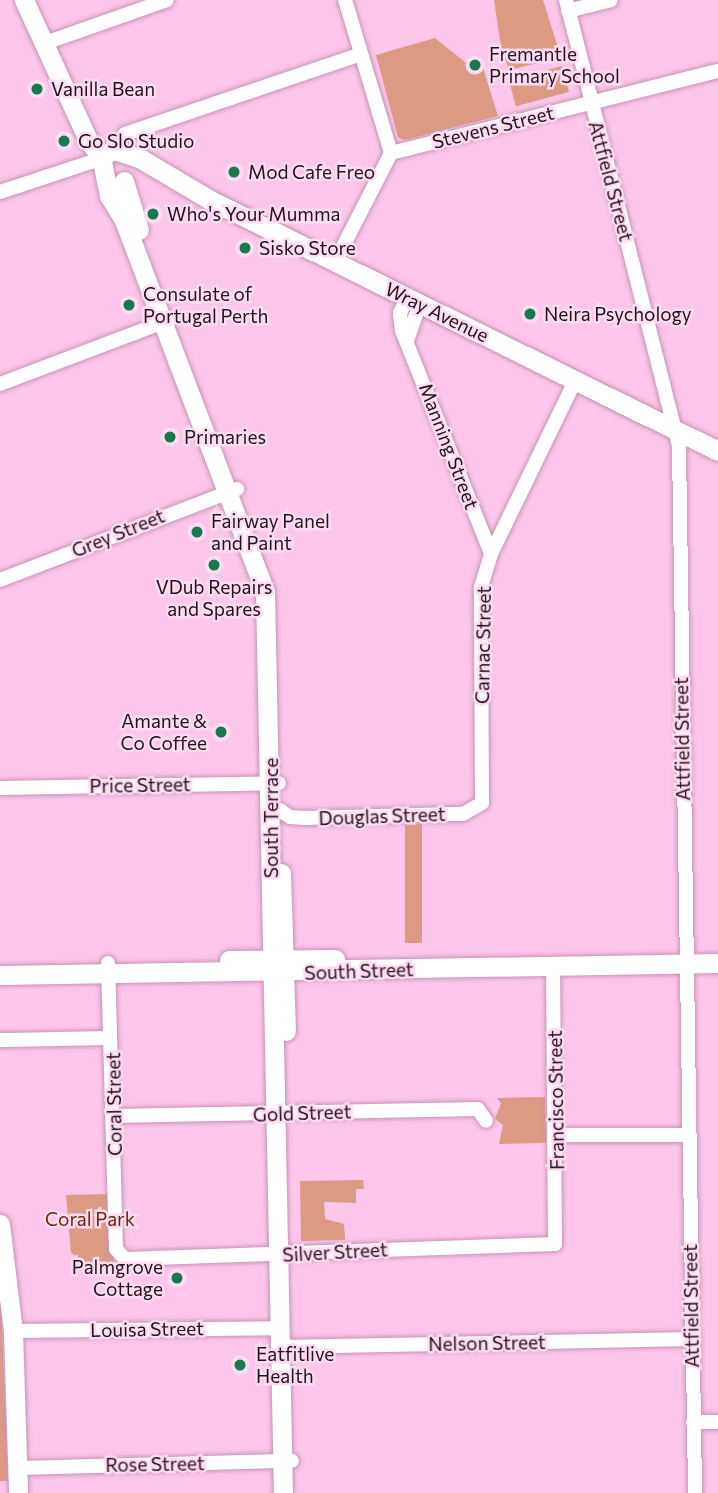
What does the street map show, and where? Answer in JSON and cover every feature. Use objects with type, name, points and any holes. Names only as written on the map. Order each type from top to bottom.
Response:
[{"type":"street","name":"South Terrace","points":[[24,0],[49,42]]},
{"type":"street","name":"South Terrace","points":[[35,0],[89,142],[108,157],[128,160],[127,177],[167,320]]},
{"type":"street","points":[[49,42],[167,0]]},
{"type":"street","points":[[335,262],[391,153],[345,0]]},
{"type":"street","points":[[567,5],[611,0]]},
{"type":"street","name":"Attfield Street","points":[[567,5],[590,104],[678,431],[695,1493]]},
{"type":"street","points":[[0,192],[108,157],[125,134],[360,54]]},
{"type":"street","name":"Stevens Street","points":[[391,153],[718,71]]},
{"type":"street","name":"South Terrace","points":[[108,157],[233,491],[266,598],[275,783],[287,1462],[284,1493]]},
{"type":"street","points":[[108,157],[127,177],[156,172]]},
{"type":"street","name":"Wray Avenue","points":[[108,157],[141,159],[156,172],[718,451]]},
{"type":"street","name":"Manning Street","points":[[413,301],[400,323],[491,554]]},
{"type":"street","points":[[0,384],[167,320]]},
{"type":"street","name":"Carnac Street","points":[[482,803],[481,587],[491,554],[575,381]]},
{"type":"street","name":"Grey Street","points":[[0,580],[233,491]]},
{"type":"street","name":"South Terrace","points":[[275,783],[280,810],[278,966]]},
{"type":"street","name":"Price Street","points":[[0,788],[275,783]]},
{"type":"street","name":"Douglas Street","points":[[280,810],[297,818],[463,814],[482,803]]},
{"type":"street","name":"South Street","points":[[0,964],[109,968],[552,965],[686,957],[718,951]]},
{"type":"street","name":"South Street","points":[[278,966],[686,957],[718,963]]},
{"type":"street","name":"Francisco Street","points":[[552,965],[558,1236]]},
{"type":"street","name":"South Street","points":[[0,975],[109,968]]},
{"type":"street","name":"Coral Street","points":[[109,968],[116,1245]]},
{"type":"street","points":[[0,1040],[102,1038]]},
{"type":"street","name":"Gold Street","points":[[113,1116],[478,1109],[485,1121]]},
{"type":"street","points":[[557,1135],[688,1135]]},
{"type":"street","points":[[0,1224],[13,1331],[18,1493]]},
{"type":"street","name":"Silver Street","points":[[116,1245],[118,1254],[125,1259],[542,1247],[555,1244],[558,1236]]},
{"type":"street","name":"Louisa Street","points":[[13,1331],[284,1341]]},
{"type":"street","name":"Nelson Street","points":[[284,1341],[692,1339]]},
{"type":"street","points":[[693,1422],[718,1422]]},
{"type":"street","name":"South Terrace","points":[[287,1462],[293,1493]]},
{"type":"street","name":"Rose Street","points":[[17,1468],[287,1462]]},
{"type":"green space","points":[[494,0],[543,0],[561,57],[510,70],[502,54]]},
{"type":"green space","points":[[435,38],[471,67],[483,68],[498,116],[405,140],[398,137],[376,55]]},
{"type":"green space","points":[[562,66],[569,92],[516,106],[509,80]]},
{"type":"green space","points":[[405,820],[422,820],[422,943],[405,943]]},
{"type":"green space","points":[[545,1097],[546,1143],[499,1144],[503,1125],[495,1119],[501,1103],[497,1098]]},
{"type":"green space","points":[[363,1180],[364,1189],[356,1189],[356,1203],[324,1202],[325,1219],[344,1224],[345,1240],[301,1241],[300,1181]]},
{"type":"green space","name":"Coral Park","points":[[111,1194],[114,1268],[85,1267],[71,1252],[66,1195]]},
{"type":"green space","points":[[0,1278],[8,1476],[8,1481],[0,1481]]},
{"type":"place","name":"Fremantle Primary School","points":[[475,65]]},
{"type":"place","name":"Vanilla Bean","points":[[37,89]]},
{"type":"place","name":"Go Slo Studio","points":[[64,141]]},
{"type":"place","name":"Mod Cafe Freo","points":[[234,172]]},
{"type":"place","name":"Who's Your Mumma","points":[[153,214]]},
{"type":"place","name":"Sisko Store","points":[[245,248]]},
{"type":"place","name":"Consulate of Portugal Perth","points":[[129,305]]},
{"type":"place","name":"Neira Psychology","points":[[530,314]]},
{"type":"place","name":"Primaries","points":[[170,437]]},
{"type":"place","name":"Fairway Panel and Paint","points":[[197,532]]},
{"type":"place","name":"VDub Repairs and Spares","points":[[214,565]]},
{"type":"place","name":"Amante & Co Coffee","points":[[221,732]]},
{"type":"place","name":"Palmgrove Cottage","points":[[177,1278]]},
{"type":"place","name":"Eatfitlive Health","points":[[240,1365]]}]
